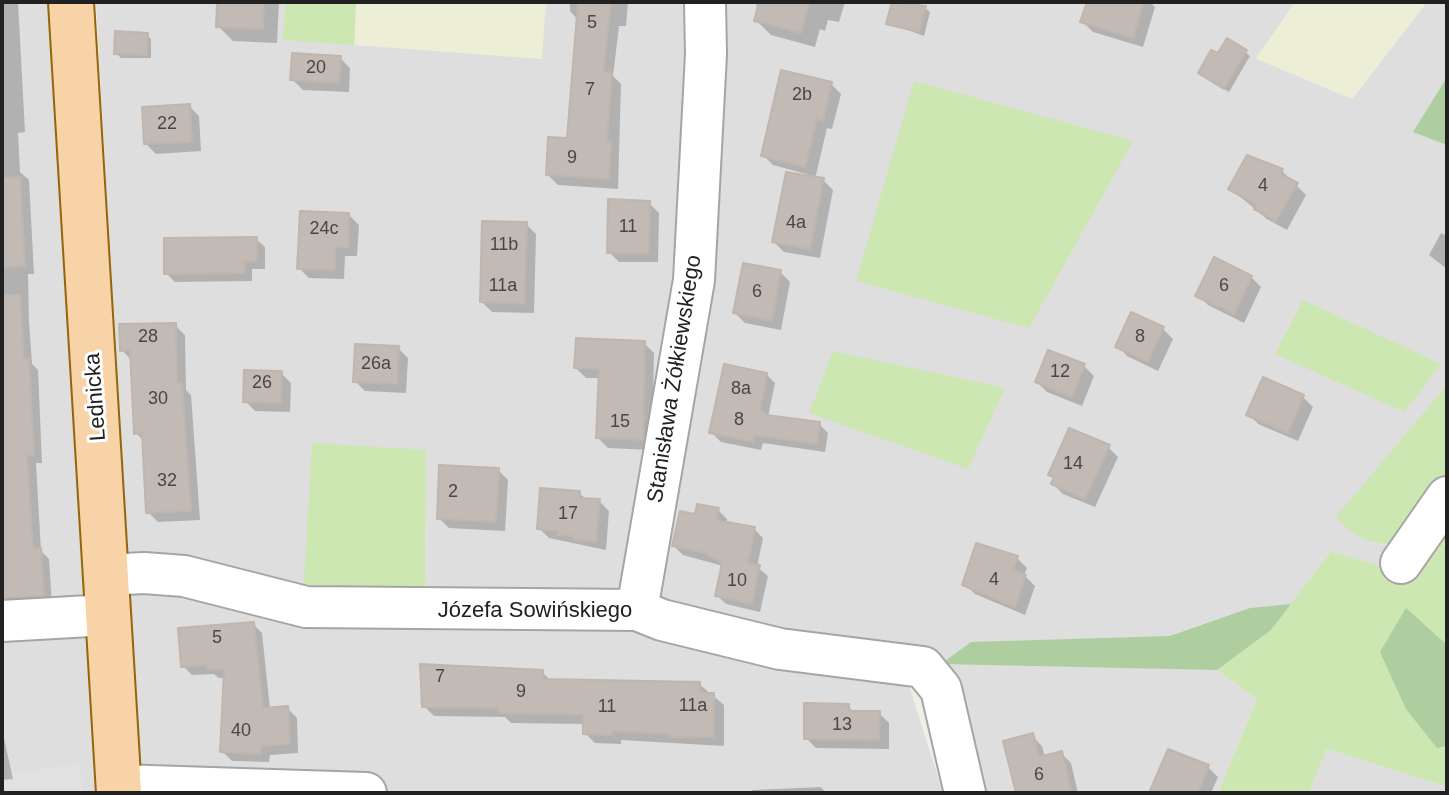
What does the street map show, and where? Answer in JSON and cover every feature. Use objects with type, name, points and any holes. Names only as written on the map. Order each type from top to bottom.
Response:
[{"type":"main road","name":"Lednicka","points":[[71,2],[118,789]]},
{"type":"street","name":"Stanisława Żółkiewskiego","points":[[637,610],[694,280],[706,54],[705,2]]},
{"type":"street","points":[[1401,563],[1447,497]]},
{"type":"street","name":"Józefa Sowińskiego","points":[[2,621],[106,595],[144,573],[184,576],[306,607],[637,610],[662,620],[780,649],[923,667],[941,689],[965,793]]},
{"type":"street","points":[[118,789],[366,793]]},
{"type":"shaded area","points":[[2,2],[56,2],[91,591],[68,603],[2,613]]},
{"type":"shaded area","points":[[96,2],[686,2],[688,141],[664,395],[628,599],[425,596],[426,451],[303,598],[127,565]]},
{"type":"shaded area","points":[[712,2],[1295,2],[1257,59],[1352,99],[1427,2],[1447,2],[1447,77],[1414,131],[1447,145],[1447,515],[1402,574],[1331,551],[1271,630],[1218,671],[1257,699],[1218,793],[976,793],[941,664],[658,606],[676,486]]},
{"type":"shaded area","points":[[130,586],[635,626],[908,682],[943,793],[386,793],[140,770]]},
{"type":"shaded area","points":[[94,621],[99,793],[2,793],[2,629]]},
{"type":"shaded area","points":[[1327,749],[1447,787],[1447,793],[1309,793]]},
{"type":"shaded area","points":[[79,764],[83,793],[2,793],[2,774]]},
{"type":"green space","points":[[286,2],[356,2],[354,45],[283,40]]},
{"type":"green space","points":[[356,2],[546,2],[542,59],[354,45]]},
{"type":"green space","points":[[1295,2],[1427,2],[1352,99],[1256,58]]},
{"type":"green space","points":[[1447,77],[1447,145],[1413,132]]},
{"type":"green space","points":[[914,81],[1133,141],[1029,328],[856,281]]},
{"type":"green space","points":[[1303,300],[1441,364],[1404,412],[1275,354]]},
{"type":"green space","points":[[833,351],[1005,388],[968,469],[809,413]]},
{"type":"green space","points":[[1447,385],[1447,477],[1400,543],[1373,542],[1357,535],[1336,517]]},
{"type":"green space","points":[[312,443],[426,450],[425,596],[303,598]]},
{"type":"green space","points":[[1447,515],[1447,787],[1327,749],[1309,793],[1218,793],[1257,699],[1217,670],[1271,630],[1331,551],[1402,573]]},
{"type":"green space","points":[[1291,604],[1271,630],[1217,670],[941,664],[971,642],[1170,636],[1250,608]]},
{"type":"green space","points":[[1406,608],[1447,645],[1447,746],[1437,748],[1406,709],[1380,652]]},
{"type":"building","points":[[217,2],[264,2],[263,29],[216,27]]},
{"type":"building","points":[[578,2],[611,2],[603,72],[612,72],[607,141],[611,141],[609,179],[546,175],[548,137],[567,138]]},
{"type":"building","points":[[759,2],[809,2],[801,33],[754,21]]},
{"type":"building","points":[[892,2],[926,6],[919,32],[886,24]]},
{"type":"building","points":[[1087,2],[1144,2],[1133,38],[1080,22]]},
{"type":"building","points":[[115,31],[148,33],[147,55],[114,54]]},
{"type":"building","points":[[1227,38],[1247,50],[1224,89],[1198,73],[1211,50],[1218,53]]},
{"type":"building","points":[[292,53],[341,56],[339,83],[290,80]]},
{"type":"building","points":[[781,70],[832,82],[823,121],[817,119],[805,167],[761,156]]},
{"type":"building","points":[[190,104],[192,142],[144,144],[142,107]]},
{"type":"building","points":[[1247,155],[1283,169],[1281,174],[1298,183],[1276,221],[1254,209],[1257,205],[1228,189]]},
{"type":"building","points":[[786,172],[824,178],[810,249],[772,242]]},
{"type":"building","points":[[20,177],[25,266],[2,267],[2,178]]},
{"type":"building","points":[[608,199],[650,201],[649,253],[607,253]]},
{"type":"building","points":[[300,211],[349,213],[348,247],[335,247],[335,270],[297,269]]},
{"type":"building","points":[[482,221],[527,222],[524,304],[480,302]]},
{"type":"building","points":[[257,237],[257,261],[244,261],[244,273],[164,274],[164,238]]},
{"type":"building","points":[[1214,257],[1252,276],[1234,314],[1195,296]]},
{"type":"building","points":[[743,263],[781,270],[772,321],[733,313]]},
{"type":"building","points":[[2,295],[20,295],[24,359],[29,358],[34,455],[27,455],[33,548],[41,548],[44,596],[2,598]]},
{"type":"building","points":[[1131,312],[1164,327],[1148,362],[1115,347]]},
{"type":"building","points":[[176,323],[177,383],[182,383],[191,511],[146,513],[142,433],[134,434],[130,350],[120,351],[119,324]]},
{"type":"building","points":[[576,338],[645,341],[643,440],[596,438],[599,369],[574,368]]},
{"type":"building","points":[[355,344],[399,346],[397,384],[353,382]]},
{"type":"building","points":[[1048,350],[1085,364],[1072,397],[1035,382]]},
{"type":"building","points":[[724,364],[767,373],[760,410],[767,415],[820,422],[817,444],[754,435],[753,442],[709,433]]},
{"type":"building","points":[[244,370],[282,371],[281,403],[243,402]]},
{"type":"building","points":[[1263,377],[1304,395],[1288,433],[1246,415]]},
{"type":"building","points":[[1069,428],[1110,445],[1085,499],[1051,484],[1054,477],[1048,475]]},
{"type":"building","points":[[439,465],[499,468],[496,522],[437,519]]},
{"type":"building","points":[[540,488],[580,491],[580,498],[600,499],[596,541],[574,540],[574,536],[557,535],[558,531],[537,529]]},
{"type":"building","points":[[697,504],[719,508],[716,520],[755,527],[748,563],[760,565],[752,604],[715,596],[722,563],[705,553],[672,546],[680,511],[695,514]]},
{"type":"building","points":[[976,543],[1018,556],[1013,570],[1026,575],[1015,607],[962,585]]},
{"type":"building","points":[[254,622],[263,708],[288,706],[290,744],[261,746],[261,754],[220,752],[224,669],[207,670],[207,665],[181,667],[178,628]]},
{"type":"building","points":[[420,664],[543,670],[543,679],[700,682],[700,693],[714,693],[714,737],[670,737],[670,734],[612,731],[612,735],[583,734],[583,715],[499,713],[499,708],[422,707]]},
{"type":"building","points":[[804,703],[849,704],[849,711],[880,711],[879,740],[804,739]]},
{"type":"building","points":[[1033,733],[1039,757],[1062,751],[1072,793],[1016,793],[1003,741]]},
{"type":"building","points":[[1168,749],[1209,765],[1198,793],[1149,793]]}]
